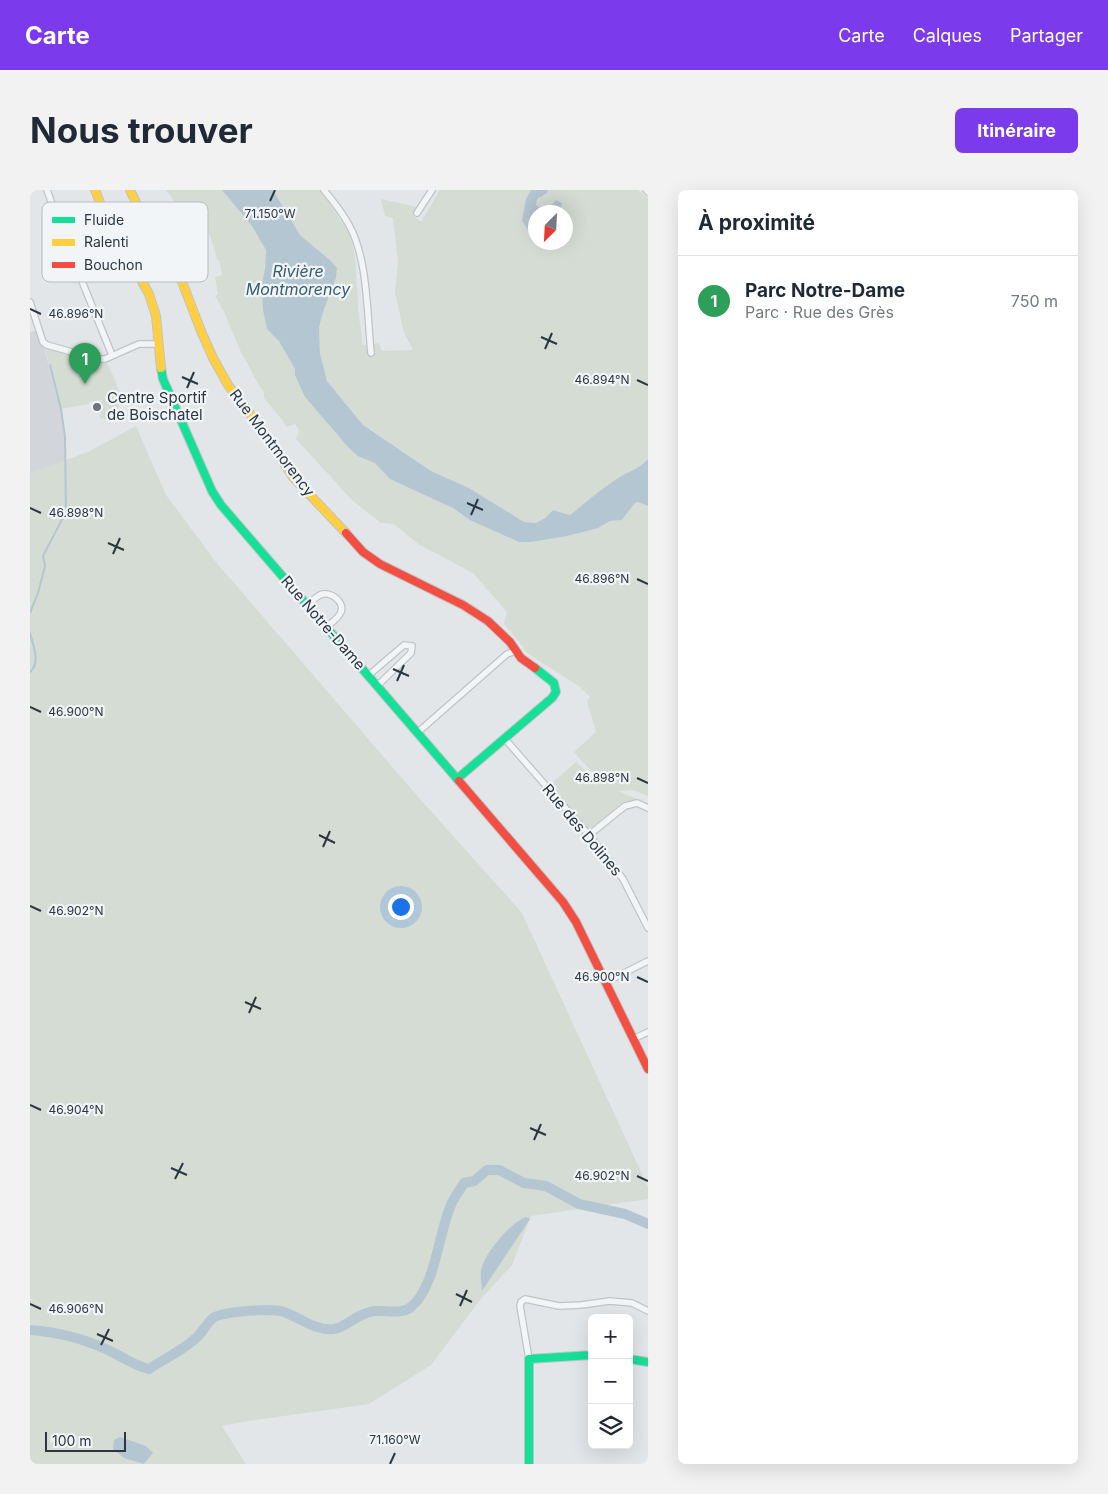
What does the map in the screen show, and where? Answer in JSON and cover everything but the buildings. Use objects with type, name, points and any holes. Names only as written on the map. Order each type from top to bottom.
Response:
[{"type":"street","points":[[47,190],[51,202]]},
{"type":"street","name":"Rue Notre-Dame","points":[[96,190],[100,202]]},
{"type":"street","name":"Rue Montmorency","points":[[130,190],[136,202]]},
{"type":"street","points":[[324,190],[349,224],[357,241],[362,262],[371,353]]},
{"type":"street","points":[[418,213],[432,190]]},
{"type":"street","points":[[82,282],[112,355]]},
{"type":"street","name":"Rue Notre-Dame","points":[[142,282],[149,294],[156,316],[158,361],[163,379],[212,491],[220,505],[369,675],[376,686],[563,902],[576,922],[648,1069]]},
{"type":"street","name":"Rue Montmorency","points":[[182,282],[201,331],[228,385],[258,424],[293,477],[363,552],[380,564],[463,605],[488,621],[504,635],[526,662],[548,676],[556,687],[556,692],[552,698],[505,739]]},
{"type":"street","points":[[30,302],[43,342],[48,345],[97,359],[105,359],[139,344],[158,344]]},
{"type":"street","points":[[307,605],[320,595],[325,594],[333,596],[338,600],[342,611],[326,627]]},
{"type":"street","points":[[369,675],[404,645],[412,646],[411,653],[376,686]]},
{"type":"street","points":[[417,733],[508,654],[516,651]]},
{"type":"street","points":[[458,780],[505,739]]},
{"type":"street","name":"Rue des Dolines","points":[[505,739],[589,835],[623,878],[648,928]]},
{"type":"street","points":[[589,835],[625,806],[636,802],[648,808]]},
{"type":"street","points":[[606,982],[648,961]]},
{"type":"street","points":[[633,1038],[648,1032]]},
{"type":"street","points":[[529,1464],[529,1358],[520,1306],[521,1302],[525,1299],[559,1306],[610,1301],[632,1304],[648,1311]]},
{"type":"street","points":[[529,1358],[588,1355]]},
{"type":"street","points":[[633,1360],[648,1362]]},
{"type":"shaded area","points":[[166,190],[222,190],[252,225],[266,250],[264,274],[289,358],[294,367],[391,470],[560,536],[597,528],[610,521],[622,520],[634,504],[638,502],[648,506],[648,796],[633,790],[618,791],[639,800],[590,840],[545,789],[576,762],[602,783],[574,752],[596,732],[587,701],[590,697],[580,687],[527,653],[504,624],[507,612],[473,573],[418,544],[394,524],[381,523],[352,500],[296,439],[299,430],[295,424],[287,427],[264,398],[264,392],[243,357],[224,312],[215,296],[218,294],[215,277],[222,275],[219,260],[217,260],[208,232],[208,202],[175,202]]},
{"type":"shaded area","points":[[273,190],[320,190],[350,234],[355,257],[363,345],[379,343],[382,351],[413,350],[404,333],[395,292],[398,262],[393,218],[385,216],[381,199],[417,207],[413,216],[421,222],[440,190],[638,190],[648,198],[648,459],[605,487],[570,515],[553,510],[536,523],[524,522],[469,488],[431,471],[363,425],[327,381],[320,353],[319,328],[336,278],[337,268],[300,235]]},
{"type":"shaded area","points":[[39,330],[61,409],[65,437],[65,462],[30,473],[30,332]]},
{"type":"shaded area","points":[[43,342],[49,349],[105,359],[116,382],[119,398],[119,406],[111,420],[100,418],[101,400],[61,409]]},
{"type":"shaded area","points":[[136,426],[166,495],[216,562],[413,791],[522,913],[648,1187],[648,1199],[531,1216],[512,1265],[480,1300],[431,1365],[369,1404],[222,1426],[246,1464],[30,1464],[30,473],[88,452]]},
{"type":"water","name":"Rivière Montmorency","points":[[222,190],[273,190],[300,235],[337,268],[336,278],[319,328],[320,353],[327,381],[363,425],[431,471],[469,488],[524,522],[536,523],[553,510],[570,515],[618,478],[648,459],[648,506],[638,502],[634,504],[622,520],[610,521],[598,528],[567,536],[519,542],[470,520],[453,508],[390,479],[375,463],[358,456],[305,397],[295,375],[295,369],[279,341],[267,329],[263,310],[262,286],[266,250],[252,226]]},
{"type":"water","points":[[531,190],[548,190],[547,193],[537,199],[536,205],[528,205],[528,230],[522,221],[526,199]]},
{"type":"water","points":[[556,200],[562,203],[562,205],[552,205]]},
{"type":"water","points":[[526,1217],[530,1219],[482,1291],[481,1270],[488,1254],[513,1225]]},
{"type":"water","points":[[120,1437],[146,1446],[153,1453],[144,1464],[124,1458],[113,1449],[114,1440]]},
{"type":"waterway","points":[[30,613],[38,593],[45,566],[43,556],[66,512],[65,437],[61,409],[50,365]]},
{"type":"waterway","points":[[30,633],[36,659],[30,672]]},
{"type":"waterway","points":[[30,1330],[51,1332],[81,1340],[110,1351],[138,1366],[149,1369],[191,1343],[213,1318],[227,1314],[248,1311],[278,1311],[314,1326],[334,1329],[368,1312],[403,1311],[411,1307],[426,1286],[454,1199],[464,1183],[474,1181],[487,1170],[499,1170],[524,1183],[546,1186],[579,1204],[625,1214],[648,1224]]},
{"type":"traffic: fast","points":[[161,368],[163,379],[212,491],[221,505],[459,781]]},
{"type":"traffic: fast","points":[[457,779],[552,698],[556,692],[554,683],[535,668]]},
{"type":"traffic: fast","points":[[529,1464],[529,1359],[588,1355]]},
{"type":"traffic: fast","points":[[633,1360],[648,1362]]},
{"type":"traffic: slow","points":[[95,190],[100,202]]},
{"type":"traffic: slow","points":[[130,190],[136,202]]},
{"type":"traffic: slow","points":[[142,282],[149,294],[156,316],[161,368]]},
{"type":"traffic: slow","points":[[182,282],[213,358],[228,385],[258,424],[293,477],[346,533]]},
{"type":"traffic: jam","points":[[346,533],[363,552],[380,564],[463,605],[488,621],[510,642],[521,658],[535,668]]},
{"type":"traffic: jam","points":[[459,781],[563,902],[576,922],[648,1069]]},
{"type":"place","name":"Parc Notre-Dame","points":[[85,384]]},
{"type":"place","name":"Centre Sportif de Boischatel","points":[[97,407]]}]
